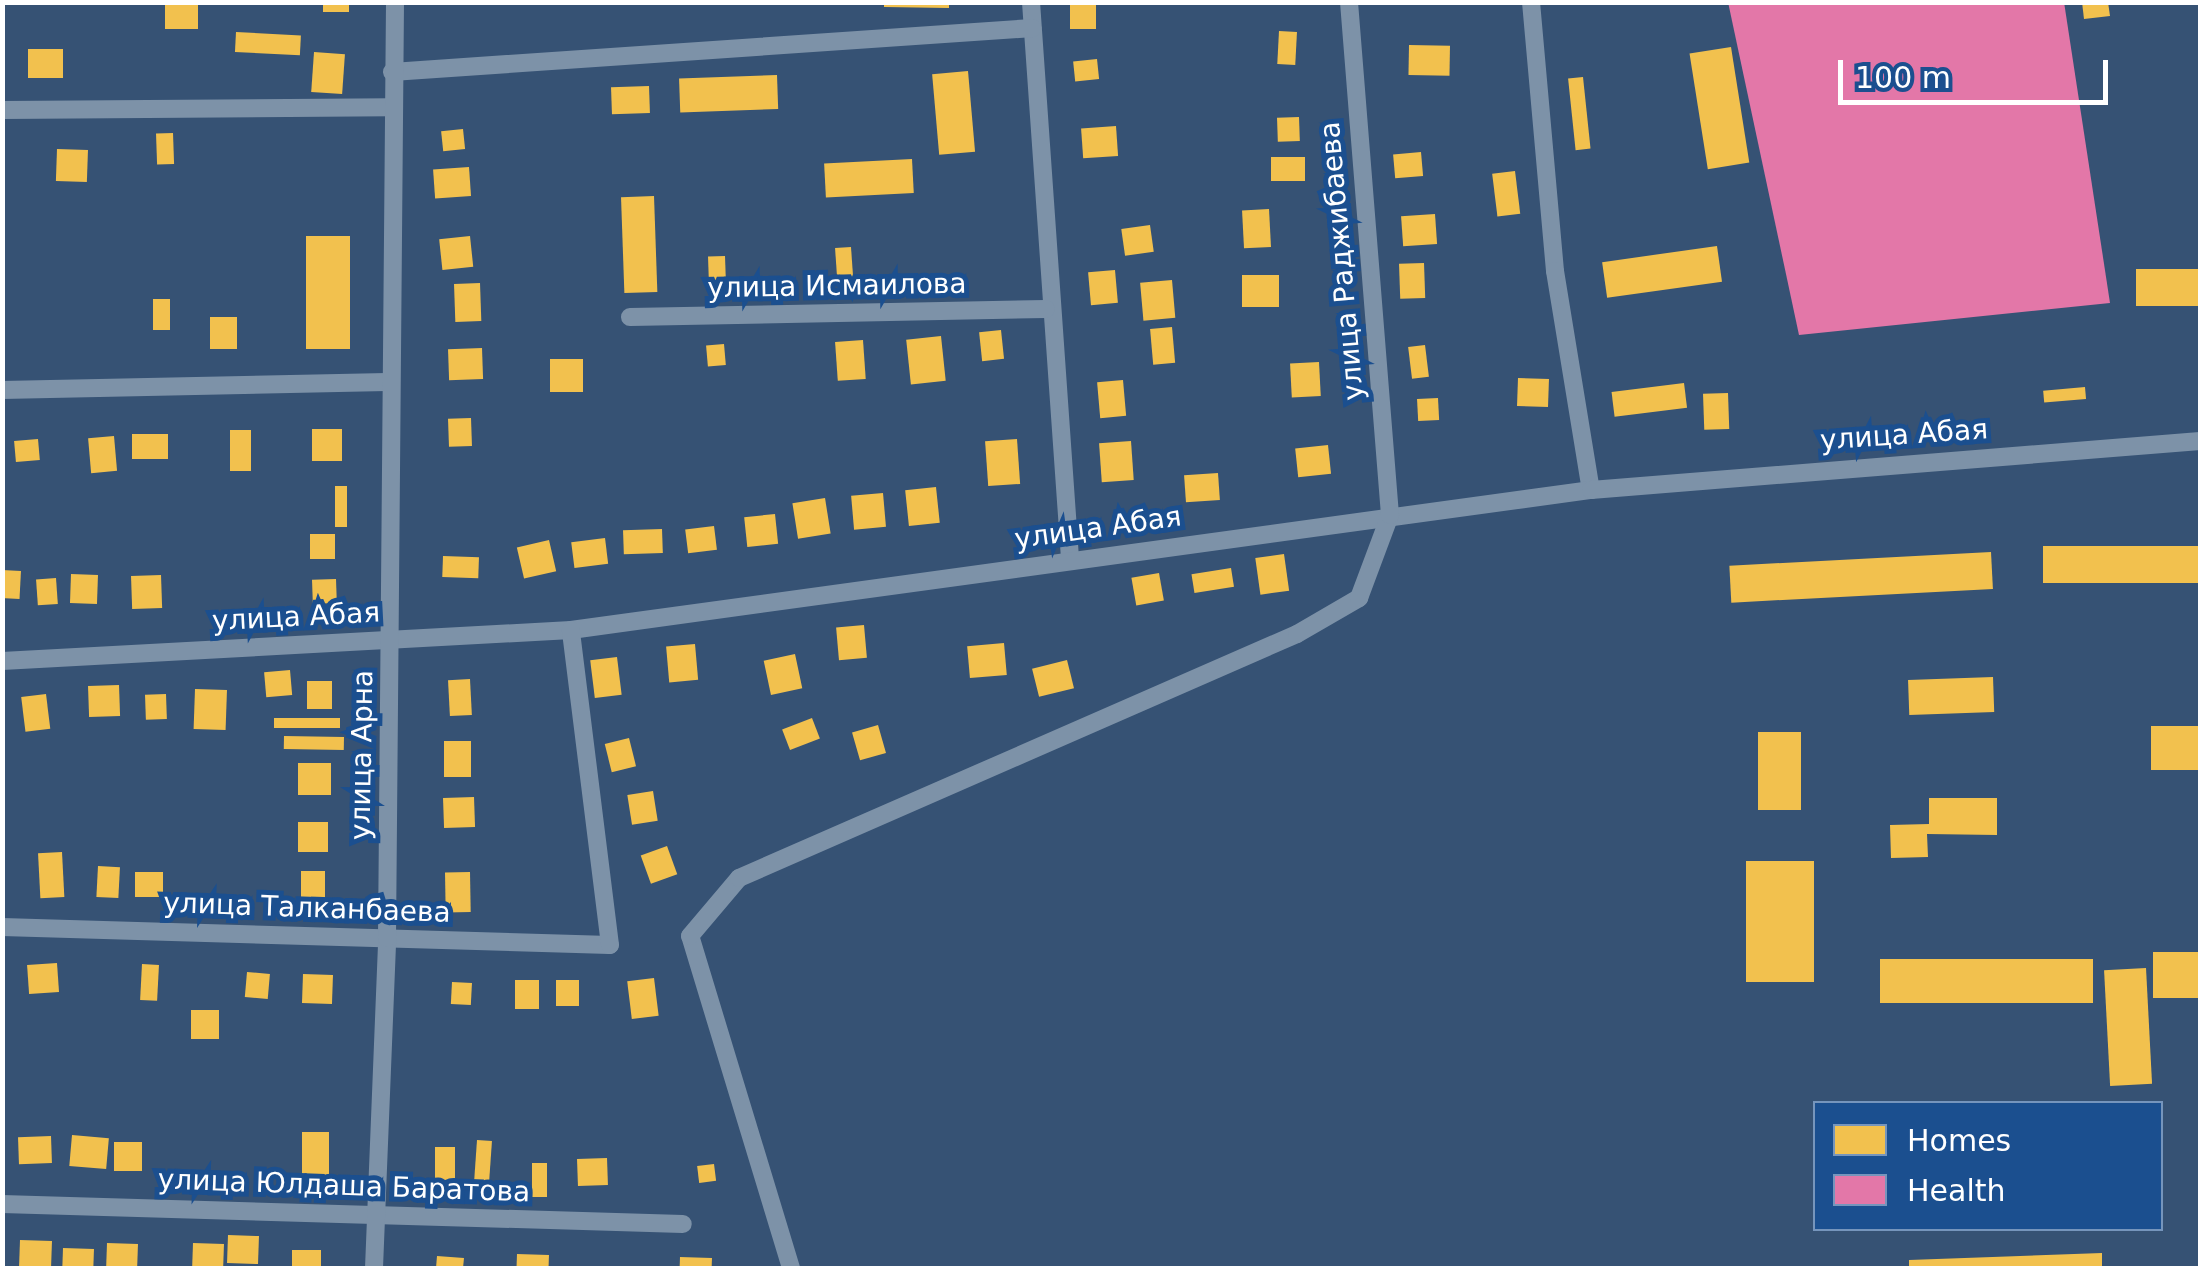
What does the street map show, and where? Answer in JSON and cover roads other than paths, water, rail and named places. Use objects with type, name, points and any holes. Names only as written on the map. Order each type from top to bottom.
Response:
[{"type":"street","name":"улица Арна","points":[[374,1268],[387,938],[392,640],[387,382],[395,2]]},
{"type":"street","points":[[1031,2],[1046,310],[1070,559]]},
{"type":"street","name":"улица Раджибаева","points":[[1349,2],[1390,515]]},
{"type":"street","points":[[1532,2],[1556,271],[1591,490]]},
{"type":"street","points":[[392,72],[1032,28]]},
{"type":"street","points":[[2,110],[390,107]]},
{"type":"street","name":"улица Исмаилова","points":[[630,318],[1046,310]]},
{"type":"street","points":[[2,390],[387,382]]},
{"type":"street","name":"улица Абая","points":[[2,661],[571,630],[816,603],[1070,559],[1591,490],[2200,441]]},
{"type":"street","points":[[791,1268],[690,936],[739,878],[1298,634],[1359,598],[1390,515]]},
{"type":"street","name":"улица Талканбаева","points":[[2,927],[610,945],[571,630]]},
{"type":"street","name":"улица Юлдаша Баратова","points":[[2,1204],[683,1224]]}]
